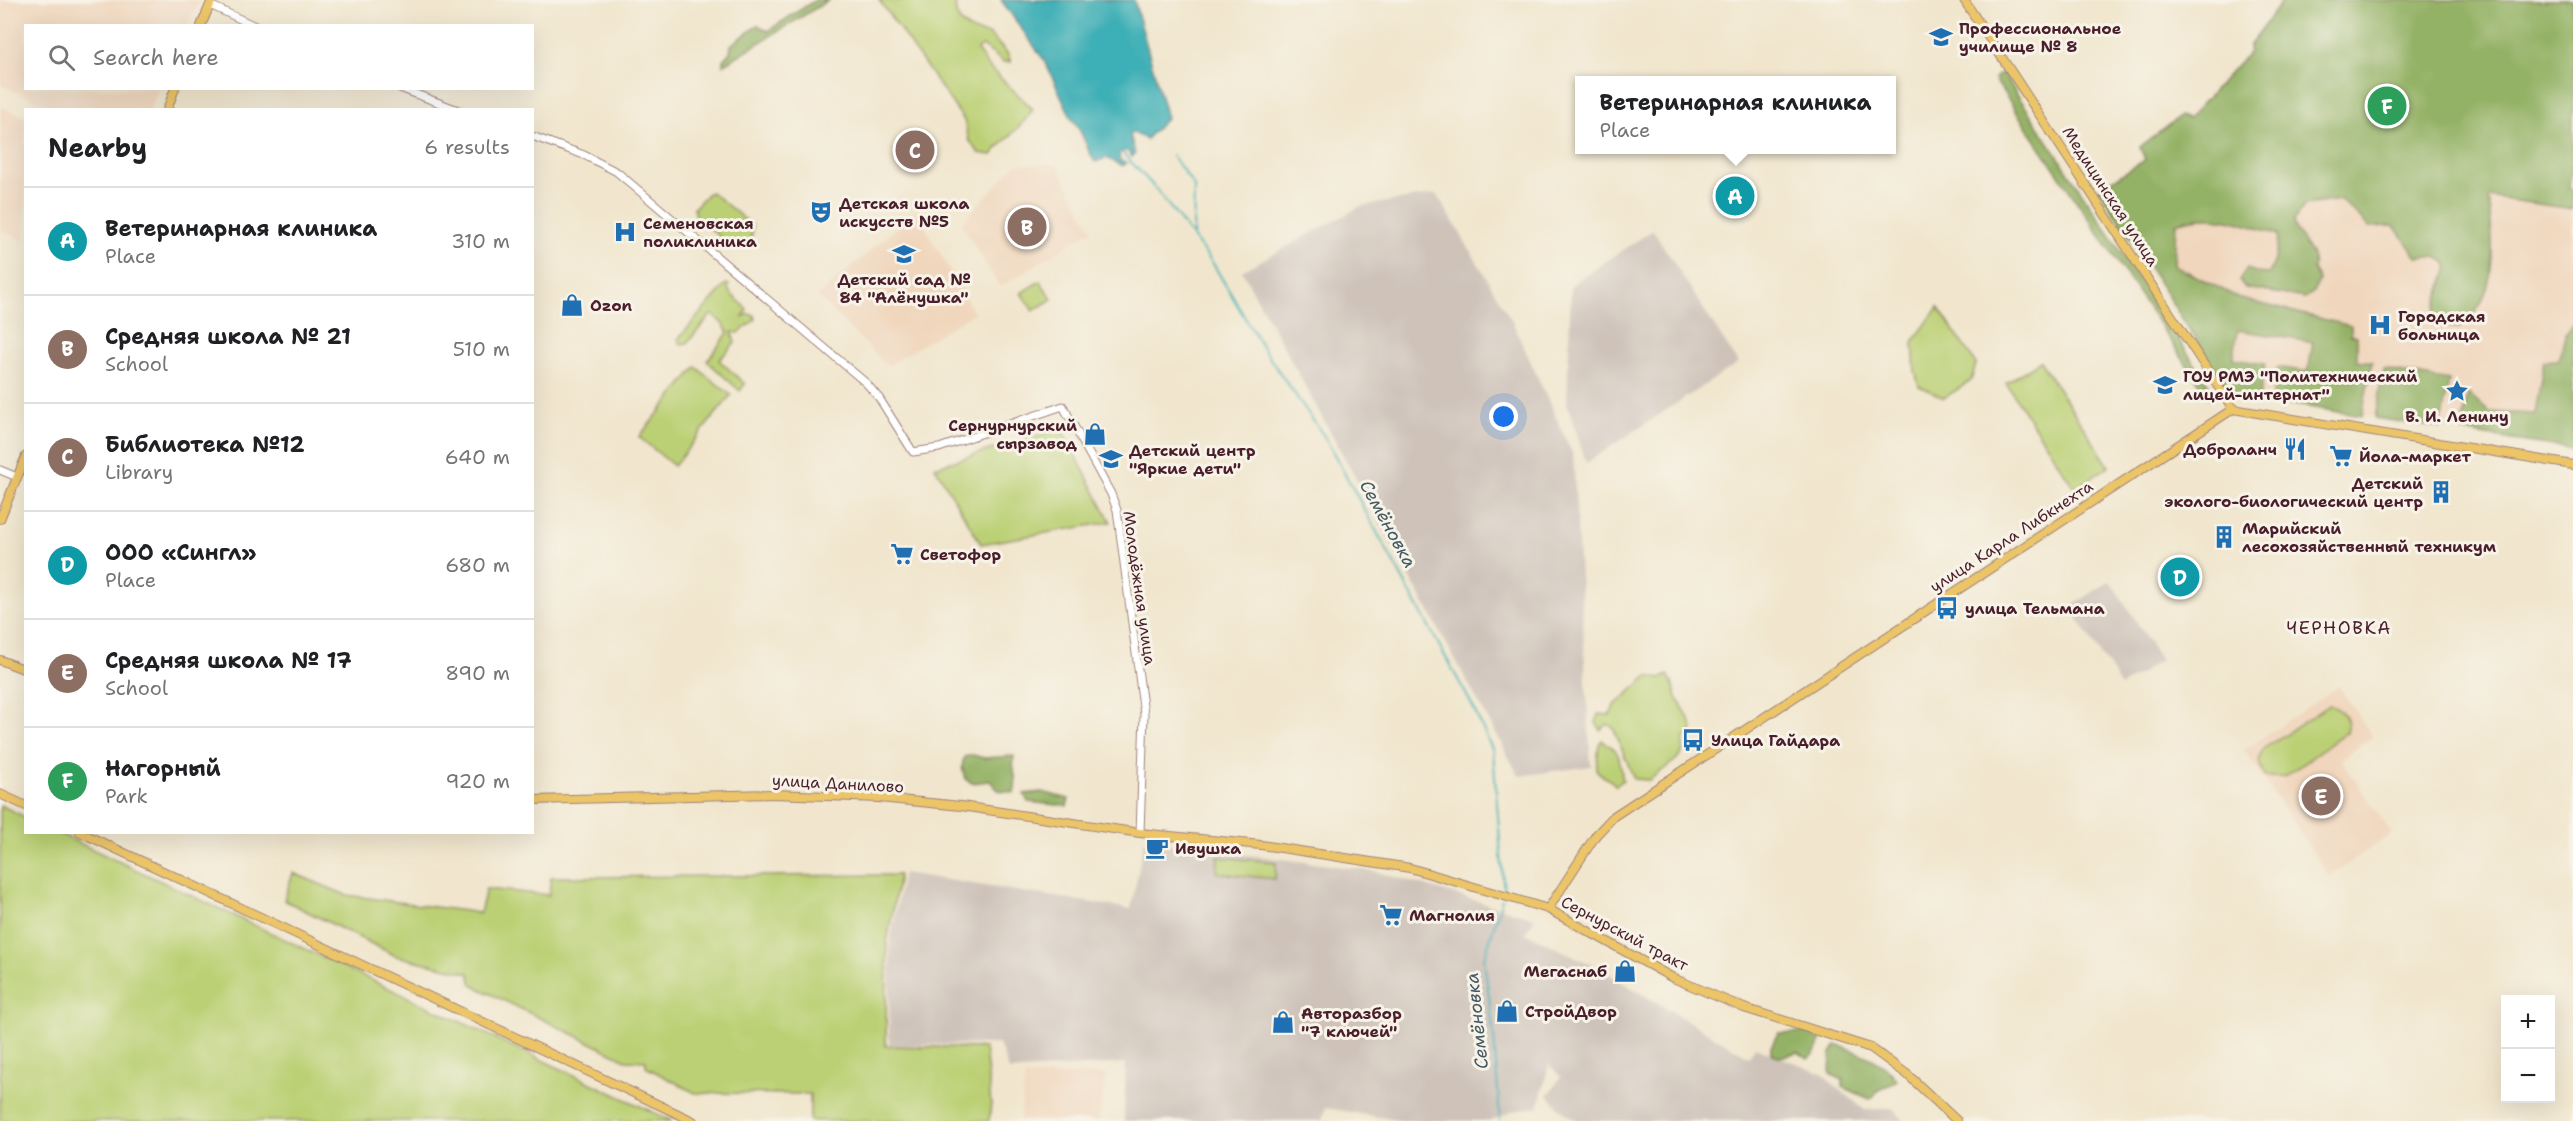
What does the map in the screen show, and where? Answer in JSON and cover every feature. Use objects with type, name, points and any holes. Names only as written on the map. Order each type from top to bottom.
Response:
[{"type":"main road","name":"Медицинская улица","points":[[1964,0],[2233,409]]},
{"type":"main road","points":[[202,24],[211,2]]},
{"type":"main road","points":[[168,108],[174,90]]},
{"type":"main road","points":[[2233,409],[2573,465]]},
{"type":"main road","name":"улица Карла Либкнехта","points":[[1548,909],[1590,843],[1614,816],[2233,409]]},
{"type":"main road","points":[[0,519],[24,461]]},
{"type":"main road","points":[[0,660],[24,669]]},
{"type":"main road","points":[[0,794],[24,805]]},
{"type":"main road","name":"улица Данилово","points":[[534,800],[773,794],[836,795],[961,806],[1140,833]]},
{"type":"main road","name":"Сернурский тракт","points":[[1140,833],[1261,845],[1380,861],[1548,909],[1682,981],[1744,1008],[1870,1048],[1908,1074],[1957,1121]]},
{"type":"main road","points":[[84,834],[693,1121]]},
{"type":"street","points":[[211,2],[251,24]]},
{"type":"street","points":[[405,90],[453,108]]},
{"type":"street","name":"Молодёжная улица","points":[[534,137],[584,155],[617,172],[866,384],[891,416],[913,452],[939,448],[1063,406],[1111,494],[1117,510],[1144,714],[1140,833]]},
{"type":"street","points":[[0,470],[17,477]]},
{"type":"shaded area","points":[[0,0],[200,0],[188,24],[24,24],[24,90],[159,90],[150,108],[56,108],[0,85]]},
{"type":"shaded area","points":[[0,106],[24,117],[24,241],[0,230]]},
{"type":"shaded area","points":[[1015,164],[1057,164],[1092,230],[1000,287],[961,224]]},
{"type":"shaded area","name":"Городская больница","points":[[2324,173],[2573,209],[2573,449],[2232,395],[2098,189]]},
{"type":"shaded area","points":[[1437,194],[1512,321],[1573,455],[1591,766],[1519,776],[1242,271],[1361,206]]},
{"type":"shaded area","name":"Детский сад № 84 \"Алёнушка\"","points":[[916,211],[974,313],[887,366],[818,296]]},
{"type":"shaded area","points":[[1653,230],[1738,363],[1586,463],[1567,403],[1571,285]]},
{"type":"shaded area","points":[[2110,581],[2161,660],[2121,686],[2070,607]]},
{"type":"shaded area","points":[[2339,686],[2373,737],[2341,759],[2392,834],[2329,876],[2244,750]]},
{"type":"shaded area","points":[[1144,841],[1374,871],[1535,918],[1525,933],[1593,965],[1749,1057],[1755,1047],[1820,1073],[1865,1110],[1892,1108],[1905,1121],[1578,1121],[1561,1110],[1548,1095],[1561,1077],[1549,1065],[1538,1107],[1514,1111],[1490,1121],[1403,1121],[1325,1108],[1322,1121],[1124,1121],[1126,1063],[1009,1071],[999,1044],[889,1045],[890,942],[903,873],[1131,909]]},
{"type":"shaded area","points":[[1106,1074],[1099,1121],[1020,1121],[1025,1076]]},
{"type":"green space","points":[[815,0],[829,0],[723,65],[723,60],[730,52],[731,45],[758,25],[768,31]]},
{"type":"green space","points":[[879,0],[956,0],[955,7],[959,20],[974,31],[989,34],[1007,53],[1011,62],[1003,62],[983,46],[977,50],[988,66],[1033,109],[992,155],[979,153],[969,140],[964,120]]},
{"type":"green space","points":[[2283,0],[2573,0],[2573,158],[2569,189],[2573,190],[2573,209],[2488,197],[2492,250],[2488,286],[2482,302],[2459,328],[2434,325],[2432,320],[2448,266],[2445,262],[2434,257],[2417,257],[2394,226],[2369,227],[2341,200],[2305,205],[2293,221],[2298,234],[2312,256],[2313,270],[2319,280],[2314,292],[2305,298],[2245,288],[2239,280],[2247,268],[2255,273],[2269,274],[2275,260],[2278,235],[2215,218],[2176,223],[2174,265],[2241,299],[2351,326],[2351,335],[2357,336],[2357,360],[2372,362],[2362,416],[2272,401],[2278,367],[2308,372],[2313,342],[2238,330],[2233,359],[2265,364],[2259,399],[2232,395],[2098,189],[2145,160],[2140,147],[2180,116],[2188,119],[2249,52],[2249,46]]},
{"type":"green space","points":[[2003,73],[2214,393],[2214,399],[2209,398],[1995,80],[1997,75]]},
{"type":"green space","points":[[711,192],[752,225],[752,235],[744,246],[733,248],[696,217],[694,208]]},
{"type":"green space","points":[[1040,281],[1052,299],[1033,311],[1021,293]]},
{"type":"green space","points":[[726,284],[729,285],[730,292],[747,310],[743,317],[748,314],[754,315],[755,320],[738,333],[732,332],[735,343],[719,360],[745,384],[740,391],[707,361],[728,333],[724,325],[712,314],[687,343],[681,344],[678,339]]},
{"type":"green space","points":[[1938,307],[1976,364],[1971,381],[1944,398],[1919,386],[1915,371],[1913,342]]},
{"type":"green space","points":[[2573,321],[2573,449],[2461,432],[2468,393],[2489,412],[2535,414],[2544,361],[2558,360],[2566,333]]},
{"type":"green space","points":[[2040,361],[2109,466],[2075,489],[2006,383]]},
{"type":"green space","points":[[696,367],[731,395],[674,466],[639,437]]},
{"type":"green space","points":[[2383,369],[2449,381],[2440,428],[2375,418]]},
{"type":"green space","points":[[1061,428],[1111,522],[981,544],[935,467]]},
{"type":"green space","points":[[1668,675],[1693,730],[1684,739],[1683,752],[1676,760],[1649,780],[1634,779],[1614,729],[1608,724],[1600,730],[1596,723],[1598,714],[1610,715],[1614,706],[1648,676],[1660,679]]},
{"type":"green space","points":[[2329,705],[2346,718],[2347,732],[2284,777],[2266,777],[2260,764],[2263,749]]},
{"type":"green space","points":[[1602,740],[1613,748],[1619,757],[1623,780],[1616,786],[1596,769],[1599,744]]},
{"type":"green space","points":[[973,755],[984,758],[1014,756],[1016,783],[1014,793],[998,790],[990,781],[972,783],[965,779],[962,767],[964,757]]},
{"type":"green space","points":[[1042,792],[1069,799],[1067,806],[1028,802],[1024,794]]},
{"type":"green space","points":[[0,805],[24,817],[24,834],[60,834],[672,1121],[0,1121]]},
{"type":"green space","points":[[1218,857],[1276,862],[1275,879],[1217,873]]},
{"type":"green space","points":[[293,873],[346,895],[480,913],[486,889],[549,895],[551,877],[899,875],[887,942],[886,1046],[985,1048],[991,1104],[989,1121],[810,1121],[810,1094],[695,1093],[646,1067],[646,1061],[626,1060],[472,985],[469,973],[396,956],[284,900]]},
{"type":"green space","points":[[1808,1032],[1820,1039],[1820,1045],[1808,1059],[1798,1052],[1780,1057],[1771,1053],[1771,1047],[1778,1033]]},
{"type":"green space","points":[[1836,1045],[1879,1063],[1897,1080],[1878,1091],[1870,1099],[1843,1087],[1843,1080],[1830,1074],[1831,1053]]},
{"type":"water","points":[[1001,0],[1134,0],[1167,118],[1146,139],[1134,133],[1130,134],[1135,154],[1132,157],[1129,151],[1123,151],[1119,154],[1120,161],[1127,163],[1123,166],[1106,158],[1095,162],[1044,60]]},
{"type":"waterway","name":"Семёновка","points":[[1121,151],[1156,189],[1212,262],[1264,350],[1324,436],[1472,705],[1493,751],[1504,894]]},
{"type":"waterway","points":[[1172,155],[1194,186],[1193,238]]},
{"type":"waterway","name":"Семёновка","points":[[1500,1121],[1494,1036],[1484,959],[1502,899]]},
{"type":"place","name":"Профессиональное училище № 8","points":[[1941,37]]},
{"type":"place","name":"Нагорный","points":[[2387,106]]},
{"type":"place","name":"Библиотека №12","points":[[915,150]]},
{"type":"place","name":"Ветеринарная клиника","points":[[1735,196]]},
{"type":"place","name":"Детская школа искусств №5","points":[[821,212]]},
{"type":"place","name":"Средняя школа № 21","points":[[1027,227]]},
{"type":"place","name":"Семеновская поликлиника","points":[[625,232]]},
{"type":"place","name":"Детский сад № 84 \"Алёнушка\"","points":[[904,254]]},
{"type":"place","name":"Ozon","points":[[572,305]]},
{"type":"place","name":"Городская больница","points":[[2380,325]]},
{"type":"place","name":"ГОУ РМЭ \"Политехнический лицей-интернат\"","points":[[2165,385]]},
{"type":"place","name":"В. И. Ленину","points":[[2457,391]]},
{"type":"place","name":"Сернурнурский сырзавод","points":[[1095,434]]},
{"type":"place","name":"Доброланч","points":[[2295,449]]},
{"type":"place","name":"Йола-маркет","points":[[2341,456]]},
{"type":"place","name":"Детский центр \"Яркие дети\"","points":[[1111,459]]},
{"type":"place","name":"Детский эколого-биологический центр","points":[[2441,492]]},
{"type":"place","name":"Марийский лесохозяйственный техникум","points":[[2224,537]]},
{"type":"place","name":"Светофор","points":[[902,554]]},
{"type":"place","name":"ООО «Сингл»","points":[[2180,577]]},
{"type":"place","name":"улица Тельмана","points":[[1947,608]]},
{"type":"place","name":"Улица Гайдара","points":[[1693,740]]},
{"type":"place","name":"Средняя школа № 17","points":[[2321,796]]},
{"type":"place","name":"Ивушка","points":[[1157,848]]},
{"type":"place","name":"Магнолия","points":[[1391,915]]},
{"type":"place","name":"Мегаснаб","points":[[1625,971]]},
{"type":"place","name":"СтройДвор","points":[[1507,1011]]},
{"type":"place","name":"Авторазбор \"7 ключей\"","points":[[1283,1022]]},
{"type":"district","name":"ЧЕРНОВКА","points":[[2339,628]]}]
